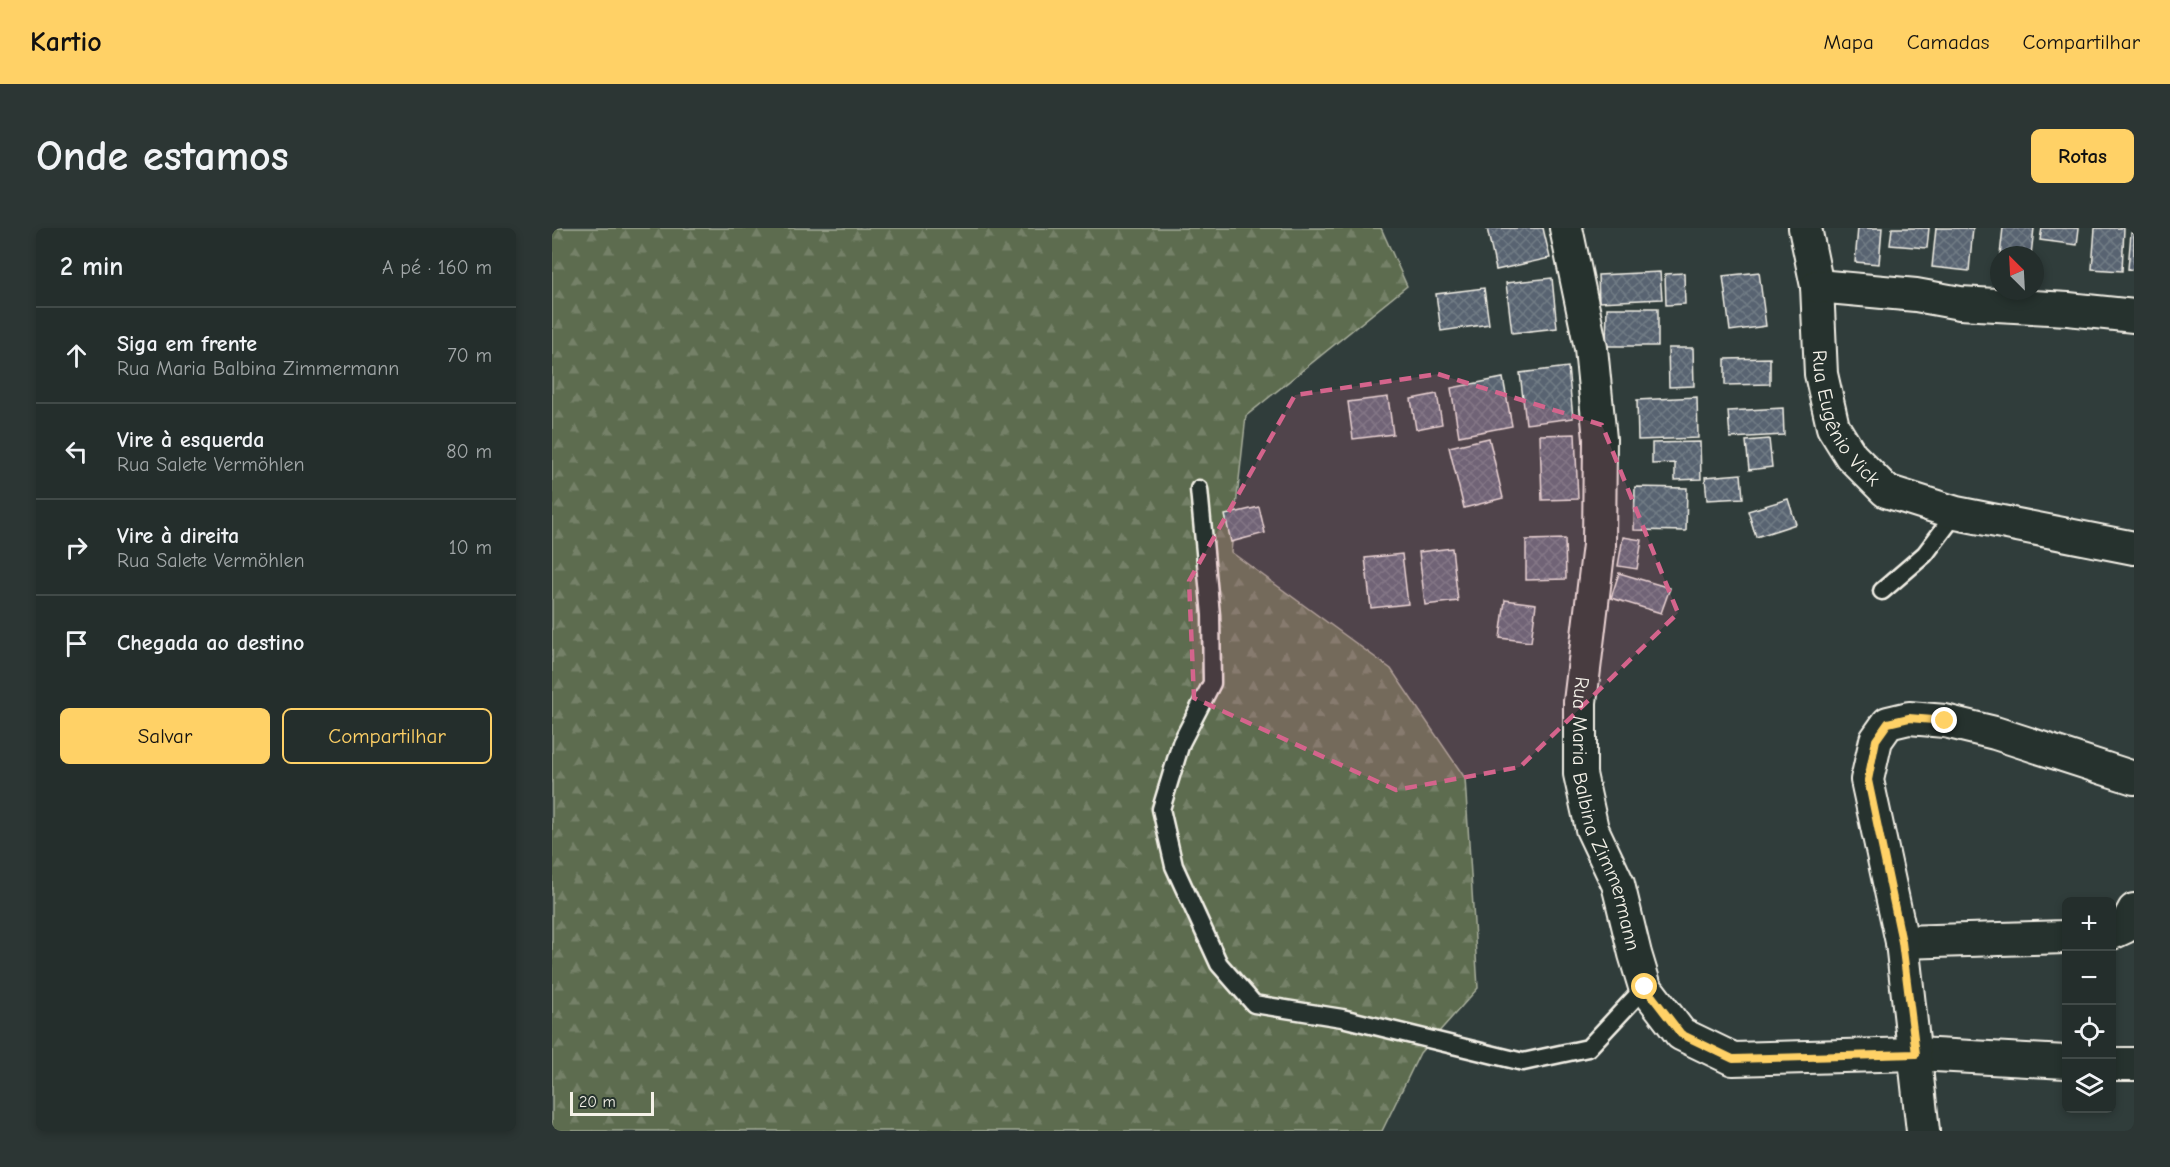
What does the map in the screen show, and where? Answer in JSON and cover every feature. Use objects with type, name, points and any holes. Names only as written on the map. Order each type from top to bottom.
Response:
[{"type":"street","name":"Rua Maria Balbina Zimmermann","points":[[1566,228],[1591,348],[1599,439],[1599,545],[1580,702],[1580,774],[1592,829],[1618,884],[1645,987],[1681,1034],[1733,1059],[1916,1054],[2062,1062]]},
{"type":"street","name":"Rua Eugênio Vick","points":[[1805,228],[1817,286],[1821,374],[1833,427],[1851,456],[1886,491],[1956,513],[2134,548]]},
{"type":"street","points":[[1817,286],[1916,295],[1960,303],[2067,309],[2134,316]]},
{"type":"street","points":[[1923,1131],[1902,942],[1868,780],[1876,740],[1888,723],[1909,718],[1945,721],[1995,733],[2134,778]]},
{"type":"street","points":[[2116,931],[2125,927],[2134,910]]},
{"type":"street","points":[[1902,942],[2062,937]]},
{"type":"street","points":[[2116,1064],[2134,1064]]},
{"type":"lane","points":[[1199,489],[1211,615],[1212,683],[1181,743],[1161,809],[1174,866],[1219,964],[1254,1004],[1342,1018],[1523,1062],[1588,1048],[1645,987]]},
{"type":"lane","points":[[1882,591],[1925,554],[1956,513]]},
{"type":"highlighted area","points":[[1438,374],[1602,425],[1678,613],[1520,767],[1396,790],[1194,698],[1189,581],[1295,395]]},
{"type":"green space","points":[[552,228],[1381,228],[1407,286],[1246,416],[1231,552],[1391,669],[1465,778],[1478,988],[1420,1053],[1382,1131],[552,1131]]},
{"type":"building","points":[[1487,228],[1543,228],[1550,258],[1496,270]]},
{"type":"building","points":[[1858,228],[1882,228],[1879,264],[1855,262]]},
{"type":"building","points":[[1892,228],[1929,228],[1927,248],[1890,245]]},
{"type":"building","points":[[1936,228],[1973,228],[1969,271],[1932,267]]},
{"type":"building","points":[[2003,228],[2034,228],[2032,246],[2001,246]]},
{"type":"building","points":[[2042,228],[2079,228],[2077,245],[2040,240]]},
{"type":"building","points":[[2095,228],[2124,228],[2122,271],[2092,269]]},
{"type":"building","points":[[2131,233],[2134,233],[2134,270],[2128,269]]},
{"type":"building","points":[[1660,272],[1662,299],[1599,302],[1598,275]]},
{"type":"building","points":[[1759,272],[1766,326],[1730,331],[1723,276]]},
{"type":"building","points":[[1684,273],[1685,304],[1666,305],[1665,274]]},
{"type":"building","points":[[1552,278],[1557,328],[1512,333],[1506,283]]},
{"type":"building","points":[[1484,288],[1489,324],[1441,331],[1436,294]]},
{"type":"building","points":[[1607,308],[1658,308],[1658,346],[1606,346]]},
{"type":"building","points":[[1668,348],[1693,348],[1694,386],[1669,387]]},
{"type":"building","points":[[1770,358],[1770,384],[1725,385],[1725,359]]},
{"type":"building","points":[[1568,367],[1573,418],[1526,424],[1520,373]]},
{"type":"building","points":[[1503,378],[1512,426],[1459,436],[1451,388]]},
{"type":"building","points":[[1437,394],[1442,424],[1416,429],[1411,399]]},
{"type":"building","points":[[1388,397],[1393,434],[1353,439],[1348,402]]},
{"type":"building","points":[[1697,397],[1698,438],[1638,440],[1637,400]]},
{"type":"building","points":[[1783,408],[1784,435],[1730,438],[1728,411]]},
{"type":"building","points":[[1575,434],[1578,499],[1542,500],[1540,435]]},
{"type":"building","points":[[1489,438],[1503,498],[1464,508],[1449,447]]},
{"type":"building","points":[[1769,439],[1772,467],[1749,470],[1746,441]]},
{"type":"building","points":[[1700,442],[1701,479],[1675,480],[1675,463],[1652,464],[1652,443]]},
{"type":"building","points":[[1741,474],[1743,498],[1707,500],[1705,477]]},
{"type":"building","points":[[1635,487],[1687,488],[1686,531],[1634,530]]},
{"type":"building","points":[[1788,499],[1796,524],[1756,537],[1748,511]]},
{"type":"building","points":[[1259,507],[1265,533],[1231,542],[1225,515]]},
{"type":"building","points":[[1623,537],[1642,540],[1637,569],[1618,566]]},
{"type":"building","points":[[1565,539],[1566,579],[1526,580],[1526,540]]},
{"type":"building","points":[[1452,548],[1458,601],[1425,605],[1419,552]]},
{"type":"building","points":[[1402,554],[1408,604],[1371,608],[1365,558]]},
{"type":"building","points":[[1619,573],[1670,588],[1661,613],[1611,598]]},
{"type":"building","points":[[1505,600],[1536,604],[1531,642],[1500,638]]},
{"type":"route","points":[[1645,987],[1681,1034],[1733,1059],[1916,1054],[1902,942],[1868,780],[1876,740],[1888,723],[1909,718],[1945,721]]}]
